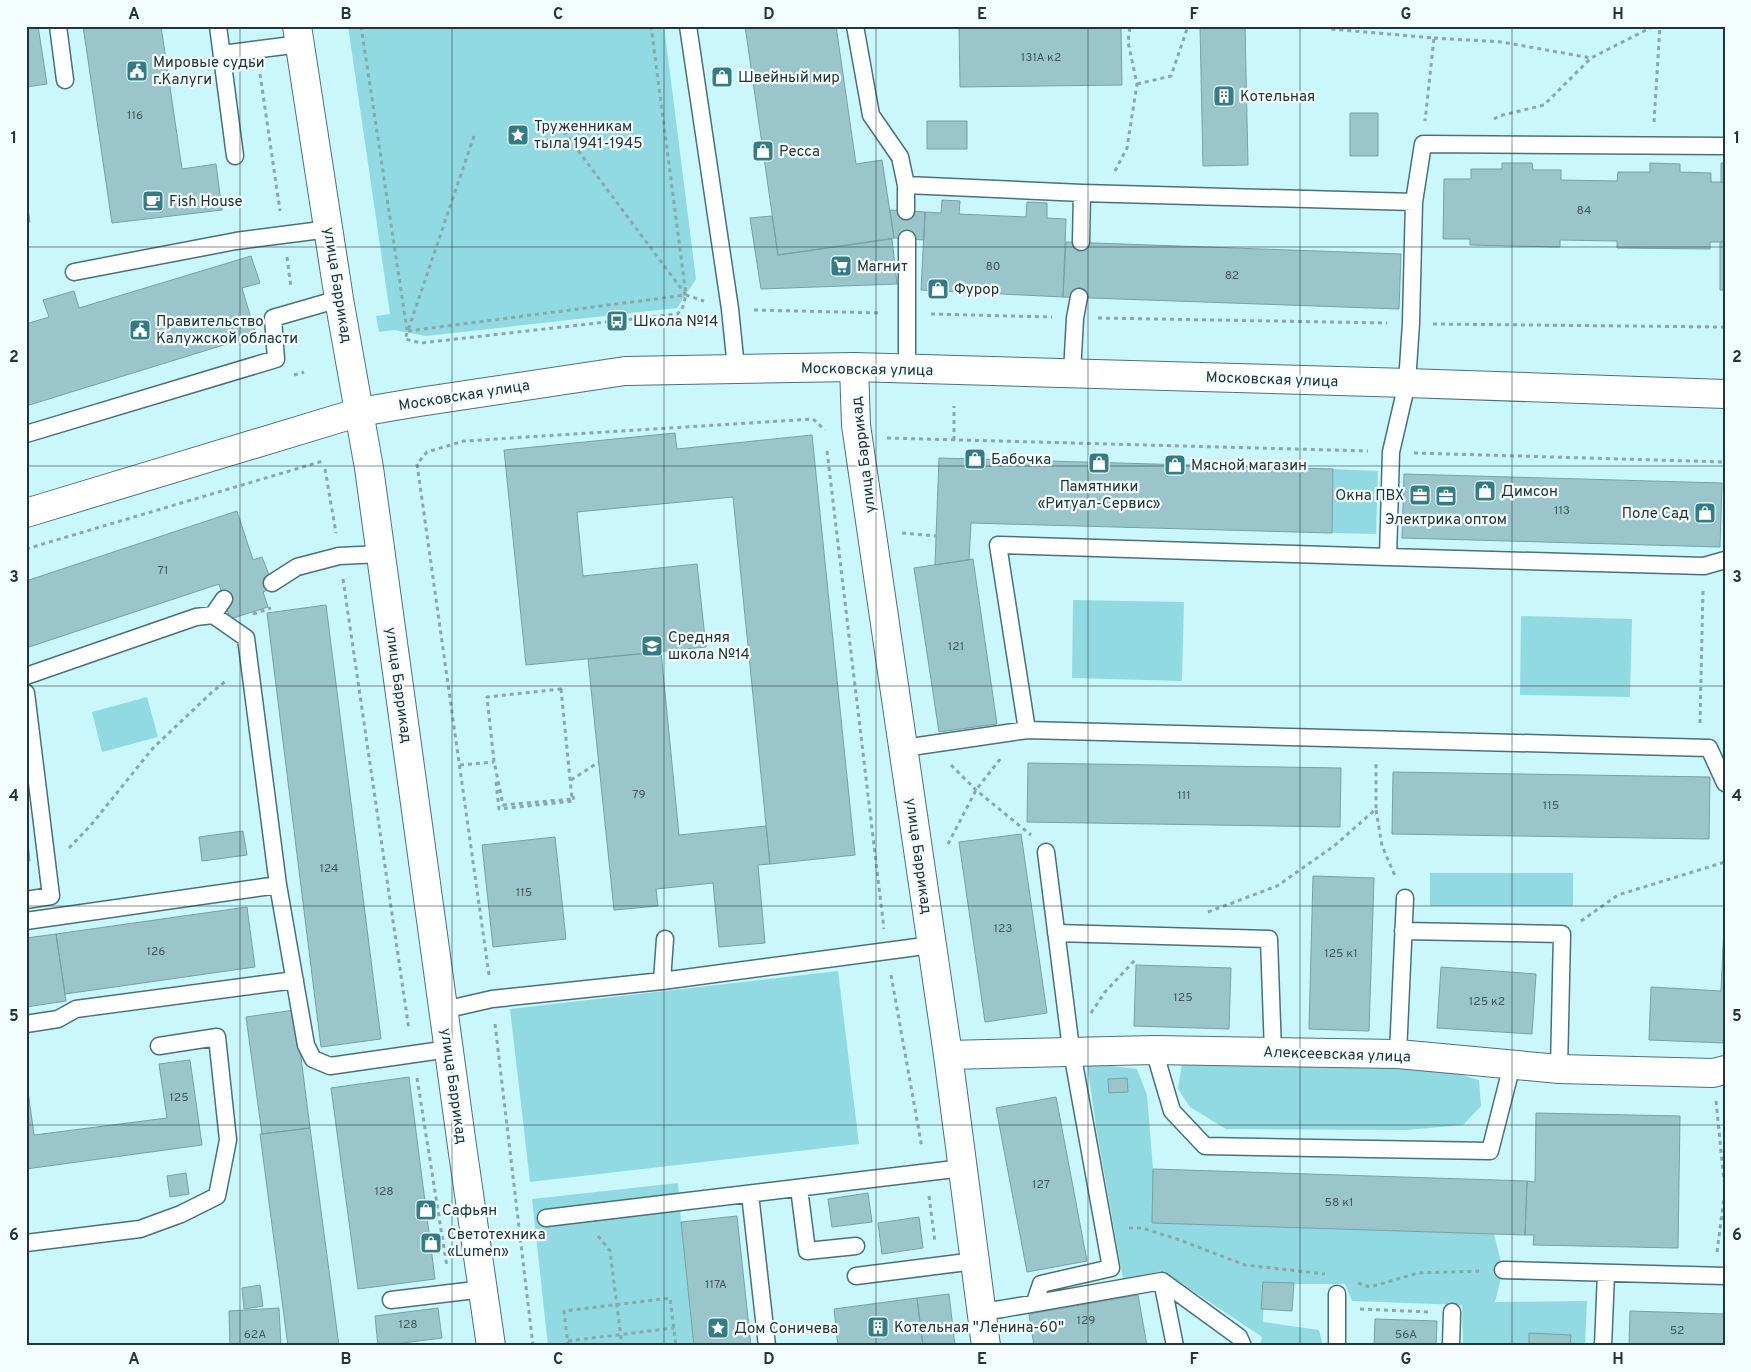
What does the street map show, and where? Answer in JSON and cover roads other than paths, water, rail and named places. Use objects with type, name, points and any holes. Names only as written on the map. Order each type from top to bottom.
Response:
[{"type":"street","name":"улица Баррикад","points":[[298,35],[339,299],[369,468],[491,1346]]},
{"type":"street","name":"Московская улица","points":[[26,513],[360,412],[625,371],[854,367],[1725,394]]},
{"type":"street","name":"улица Баррикад","points":[[854,367],[856,425],[948,1054],[986,1346]]},
{"type":"street","name":"Алексеевская улица","points":[[948,1054],[1071,1046],[1154,1050],[1398,1054],[1559,1069],[1719,1071]]},
{"type":"lane","points":[[58,26],[65,80]]},
{"type":"lane","points":[[218,26],[235,156]]},
{"type":"lane","points":[[688,26],[730,310],[736,368]]},
{"type":"lane","points":[[855,26],[871,115],[900,157],[906,185],[906,211]]},
{"type":"lane","points":[[222,54],[257,50],[298,35]]},
{"type":"lane","points":[[1388,558],[1391,452],[1407,383],[1411,324],[1414,202],[1423,144],[1725,146]]},
{"type":"lane","points":[[906,185],[1082,193],[1414,202]]},
{"type":"lane","points":[[1081,242],[1082,193]]},
{"type":"lane","points":[[74,272],[236,241],[328,229]]},
{"type":"lane","points":[[907,239],[907,369]]},
{"type":"lane","points":[[1072,374],[1074,318],[1079,297]]},
{"type":"lane","points":[[26,434],[276,359],[273,318],[339,299]]},
{"type":"lane","points":[[1027,730],[998,545],[1704,566],[1725,560]]},
{"type":"lane","points":[[272,583],[297,567],[340,556],[381,554]]},
{"type":"lane","points":[[213,616],[224,599]]},
{"type":"lane","points":[[26,676],[196,617],[213,616],[246,638],[278,885],[306,1045],[313,1059],[330,1066],[449,1049]]},
{"type":"lane","points":[[26,693],[51,896],[26,900]]},
{"type":"lane","points":[[904,748],[1027,730],[1709,748],[1725,784]]},
{"type":"lane","points":[[1036,1302],[1041,1284],[1110,1268],[1071,1046],[1046,852]]},
{"type":"lane","points":[[26,921],[278,885]]},
{"type":"lane","points":[[1398,1054],[1405,898]]},
{"type":"lane","points":[[1403,931],[1562,934],[1559,1069]]},
{"type":"lane","points":[[1056,932],[1269,939],[1273,1052]]},
{"type":"lane","points":[[662,981],[665,939]]},
{"type":"lane","points":[[444,1010],[492,999],[662,981],[932,945]]},
{"type":"lane","points":[[26,1024],[58,1019],[76,1009],[295,980]]},
{"type":"lane","points":[[26,1243],[140,1229],[181,1214],[217,1196],[228,1140],[217,1037],[159,1046]]},
{"type":"lane","points":[[1154,1050],[1172,1111],[1205,1146],[1490,1151],[1512,1065]]},
{"type":"lane","points":[[546,1218],[963,1168]]},
{"type":"lane","points":[[799,1188],[807,1251],[856,1246]]},
{"type":"lane","points":[[750,1194],[767,1346]]},
{"type":"lane","points":[[856,1276],[975,1261]]},
{"type":"lane","points":[[1502,1270],[1719,1276]]},
{"type":"lane","points":[[1604,1346],[1606,1273]]},
{"type":"lane","points":[[1162,1281],[1176,1346]]},
{"type":"lane","points":[[981,1312],[1002,1310],[1036,1302],[1162,1281],[1239,1337],[1242,1346]]},
{"type":"lane","points":[[391,1300],[484,1289]]},
{"type":"lane","points":[[1337,1301],[1337,1346]]},
{"type":"lane","points":[[1451,1346],[1452,1312]]},
{"type":"place","name":"Мировые судьи г.Калуги","points":[[137,71]]},
{"type":"place","name":"Швейный мир","points":[[722,77]]},
{"type":"place","name":"Котельная","points":[[1224,96]]},
{"type":"place","name":"Труженникам тыла 1941-1945","points":[[518,135]]},
{"type":"place","name":"Ресса","points":[[763,151]]},
{"type":"place","name":"Fish House","points":[[153,201]]},
{"type":"place","name":"Магнит","points":[[841,266]]},
{"type":"place","name":"Фурор","points":[[938,289]]},
{"type":"place","name":"Школа №14","points":[[617,321]]},
{"type":"place","name":"Правительство Калужской области","points":[[140,330]]},
{"type":"place","name":"Бабочка","points":[[975,459]]},
{"type":"place","name":"Памятники «Ритуал-Сервис»","points":[[1099,463]]},
{"type":"place","name":"Мясной магазин","points":[[1175,465]]},
{"type":"place","name":"Димсон","points":[[1485,491]]},
{"type":"place","name":"Окна ПВХ","points":[[1420,495]]},
{"type":"place","name":"Электрика оптом","points":[[1446,496]]},
{"type":"place","name":"Поле Сад","points":[[1705,513]]},
{"type":"place","name":"Средняя школа №14","points":[[652,646]]},
{"type":"place","name":"Сафьян","points":[[426,1210]]},
{"type":"place","name":"Светотехника «Lumen»","points":[[431,1243]]},
{"type":"place","name":"Котельная \"Ленина-60\"","points":[[878,1327]]},
{"type":"place","name":"Дом Соничева","points":[[718,1328]]}]
